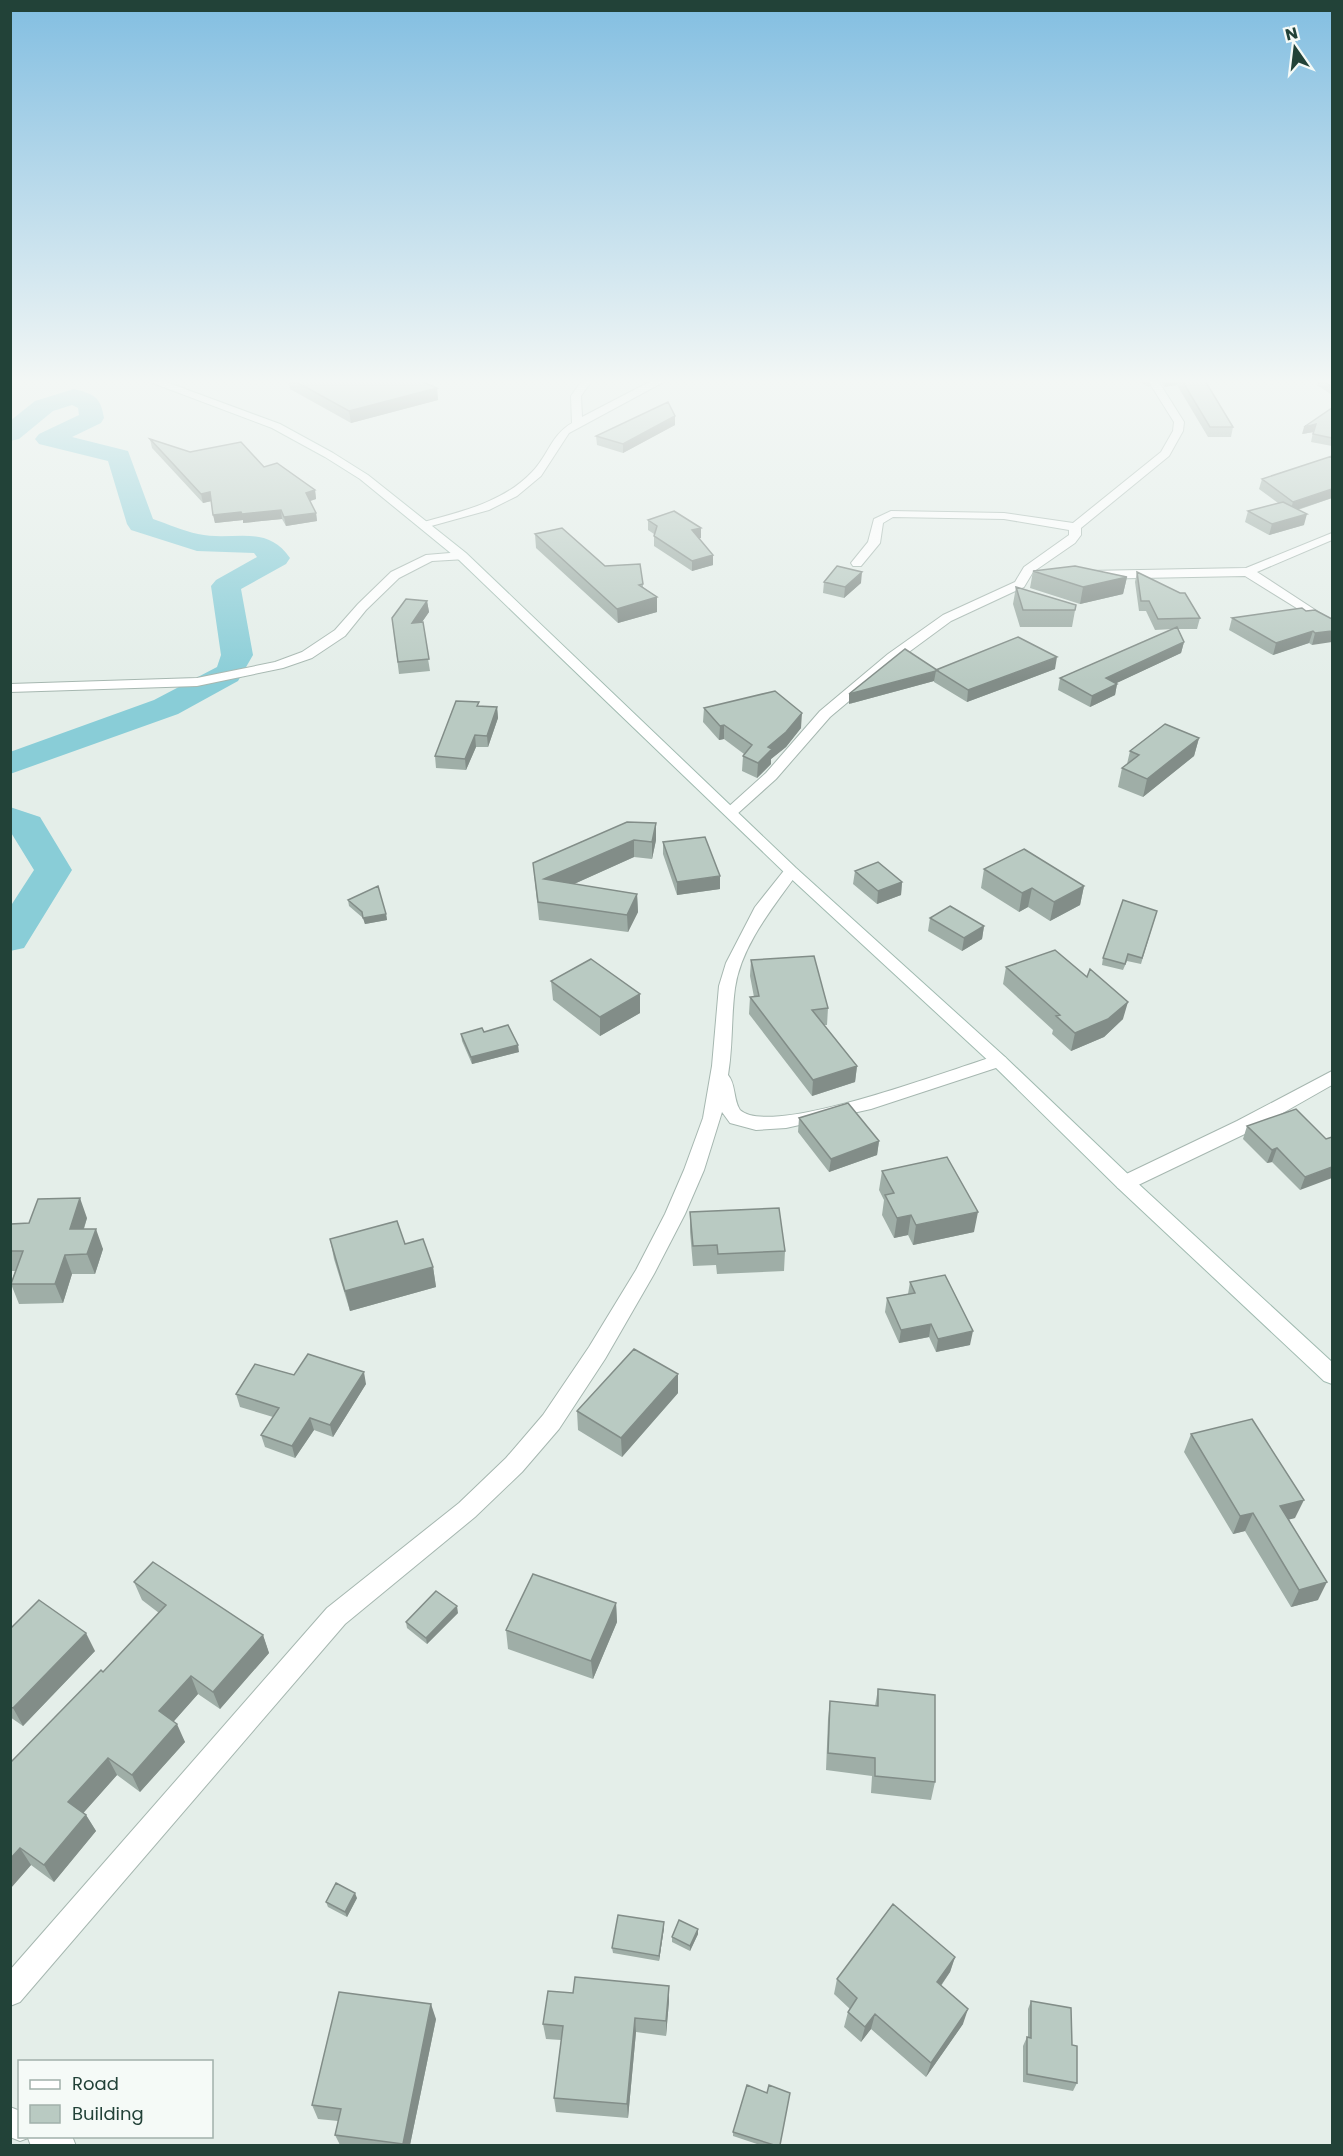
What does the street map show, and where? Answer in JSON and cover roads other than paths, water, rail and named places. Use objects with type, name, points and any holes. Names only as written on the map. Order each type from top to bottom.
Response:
[{"type":"street","points":[[367,480],[462,556],[791,871],[999,1061],[1125,1183],[1332,1375]]},
{"type":"street","points":[[424,525],[473,511],[514,494],[531,480]]},
{"type":"street","points":[[1020,584],[1028,570],[1071,541],[1075,535],[1075,527],[1134,480]]},
{"type":"street","points":[[857,563],[874,543],[878,521],[891,514],[1004,516],[1075,527]]},
{"type":"street","points":[[1078,576],[1248,572],[1332,536]]},
{"type":"street","points":[[10,688],[197,682],[235,675],[307,655],[340,633],[362,607],[395,575],[430,558],[462,556]]},
{"type":"street","points":[[1248,572],[1332,626]]},
{"type":"street","points":[[731,812],[771,776],[825,714],[893,657],[947,618],[1020,584],[1039,581]]},
{"type":"street","points":[[10,1992],[336,1616],[468,1510],[514,1465],[551,1422],[638,1284],[675,1214],[694,1170],[712,1118],[721,1066],[727,986],[734,963],[763,907],[791,871]]},
{"type":"street","points":[[721,1066],[729,1108],[737,1119],[753,1123],[778,1122],[830,1113],[937,1084],[999,1061]]},
{"type":"street","points":[[1125,1183],[1244,1126],[1332,1077]]},
{"type":"street","points":[[46,2138],[61,2145]]},
{"type":"waterway","points":[[127,480],[141,524],[197,543],[261,545],[276,558],[226,586],[237,655],[232,666]]},
{"type":"waterway","points":[[10,764],[166,707],[227,674]]},
{"type":"waterway","points":[[10,818],[27,825],[53,870],[10,939]]}]
